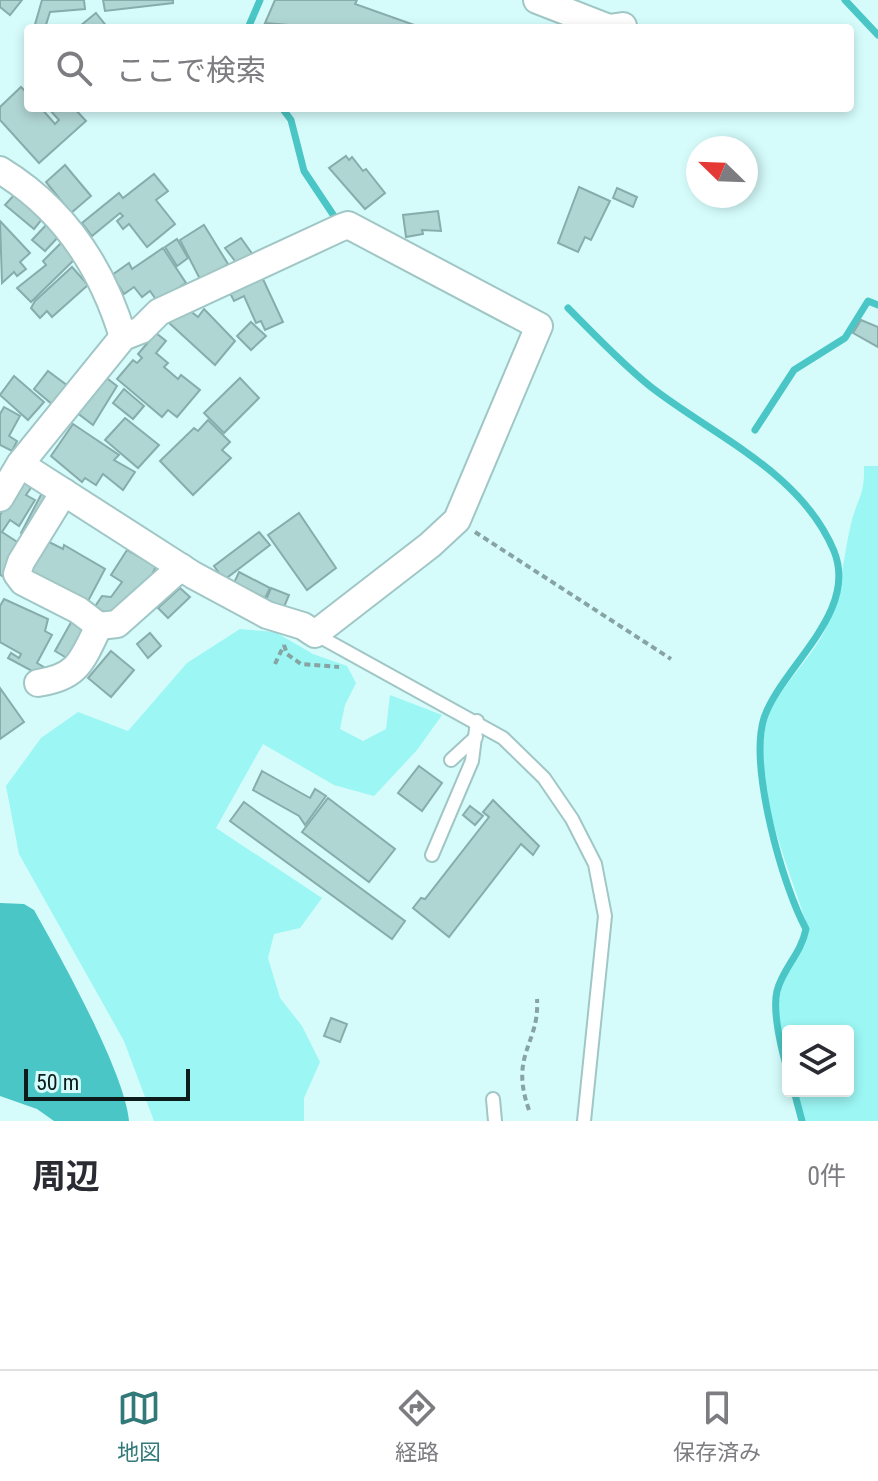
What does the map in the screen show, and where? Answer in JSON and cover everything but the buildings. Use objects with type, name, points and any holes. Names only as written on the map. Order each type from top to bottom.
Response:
[{"type":"street","points":[[537,0],[599,24]]},
{"type":"street","points":[[0,170],[59,218],[83,249],[106,286],[123,337]]},
{"type":"street","points":[[0,498],[12,465],[123,337],[141,330],[165,309],[348,225],[539,326],[457,520],[430,545],[315,634],[303,626],[267,615],[181,567],[64,492],[12,465]]},
{"type":"street","points":[[64,492],[21,562],[17,574],[23,582],[78,610],[99,626],[117,624],[181,567]]},
{"type":"street","points":[[38,683],[57,680],[76,670],[99,626]]},
{"type":"lane","points":[[315,634],[503,738],[544,778],[595,864],[605,916],[584,1121]]},
{"type":"lane","points":[[432,855],[458,801],[476,737],[477,721]]},
{"type":"lane","points":[[451,760],[476,737]]},
{"type":"lane","points":[[493,1099],[495,1121]]},
{"type":"path","points":[[457,520],[671,659]]},
{"type":"path","points":[[284,645],[287,654],[313,667],[336,668],[361,661]]},
{"type":"path","points":[[529,1110],[521,1072],[524,1050],[538,1013],[537,999]]},
{"type":"shaded area","points":[[864,466],[878,466],[878,1121],[805,1121],[798,1097],[854,1097],[854,1025],[782,1025],[782,1041],[778,999],[808,929],[770,808],[765,783],[764,734],[773,706],[818,643],[831,617]]},
{"type":"shaded area","points":[[240,629],[275,632],[313,654],[347,666],[356,683],[345,705],[340,729],[363,741],[386,729],[390,695],[442,715],[417,750],[374,796],[334,785],[263,744],[216,828],[322,898],[300,928],[274,934],[268,958],[280,998],[302,1026],[320,1062],[304,1098],[304,1121],[154,1121],[124,1041],[19,854],[6,786],[41,738],[78,712],[128,731],[187,663]]},
{"type":"shaded area","points":[[0,903],[24,904],[34,910],[104,1045],[125,1100],[129,1121],[54,1121],[37,1109],[0,1096]]},
{"type":"waterway","points":[[250,24],[260,0]]},
{"type":"waterway","points":[[845,0],[878,35]]},
{"type":"waterway","points":[[285,112],[291,120],[304,171],[334,216]]},
{"type":"waterway","points":[[755,430],[794,370],[845,338],[868,301],[878,305]]},
{"type":"waterway","points":[[568,308],[651,387],[778,477],[819,523],[834,551],[839,574],[836,596],[828,617],[773,698],[764,718],[761,739],[764,794],[770,825],[787,884],[806,929],[777,991],[776,1010],[782,1048]]},
{"type":"waterway","points":[[796,1097],[802,1121]]}]
